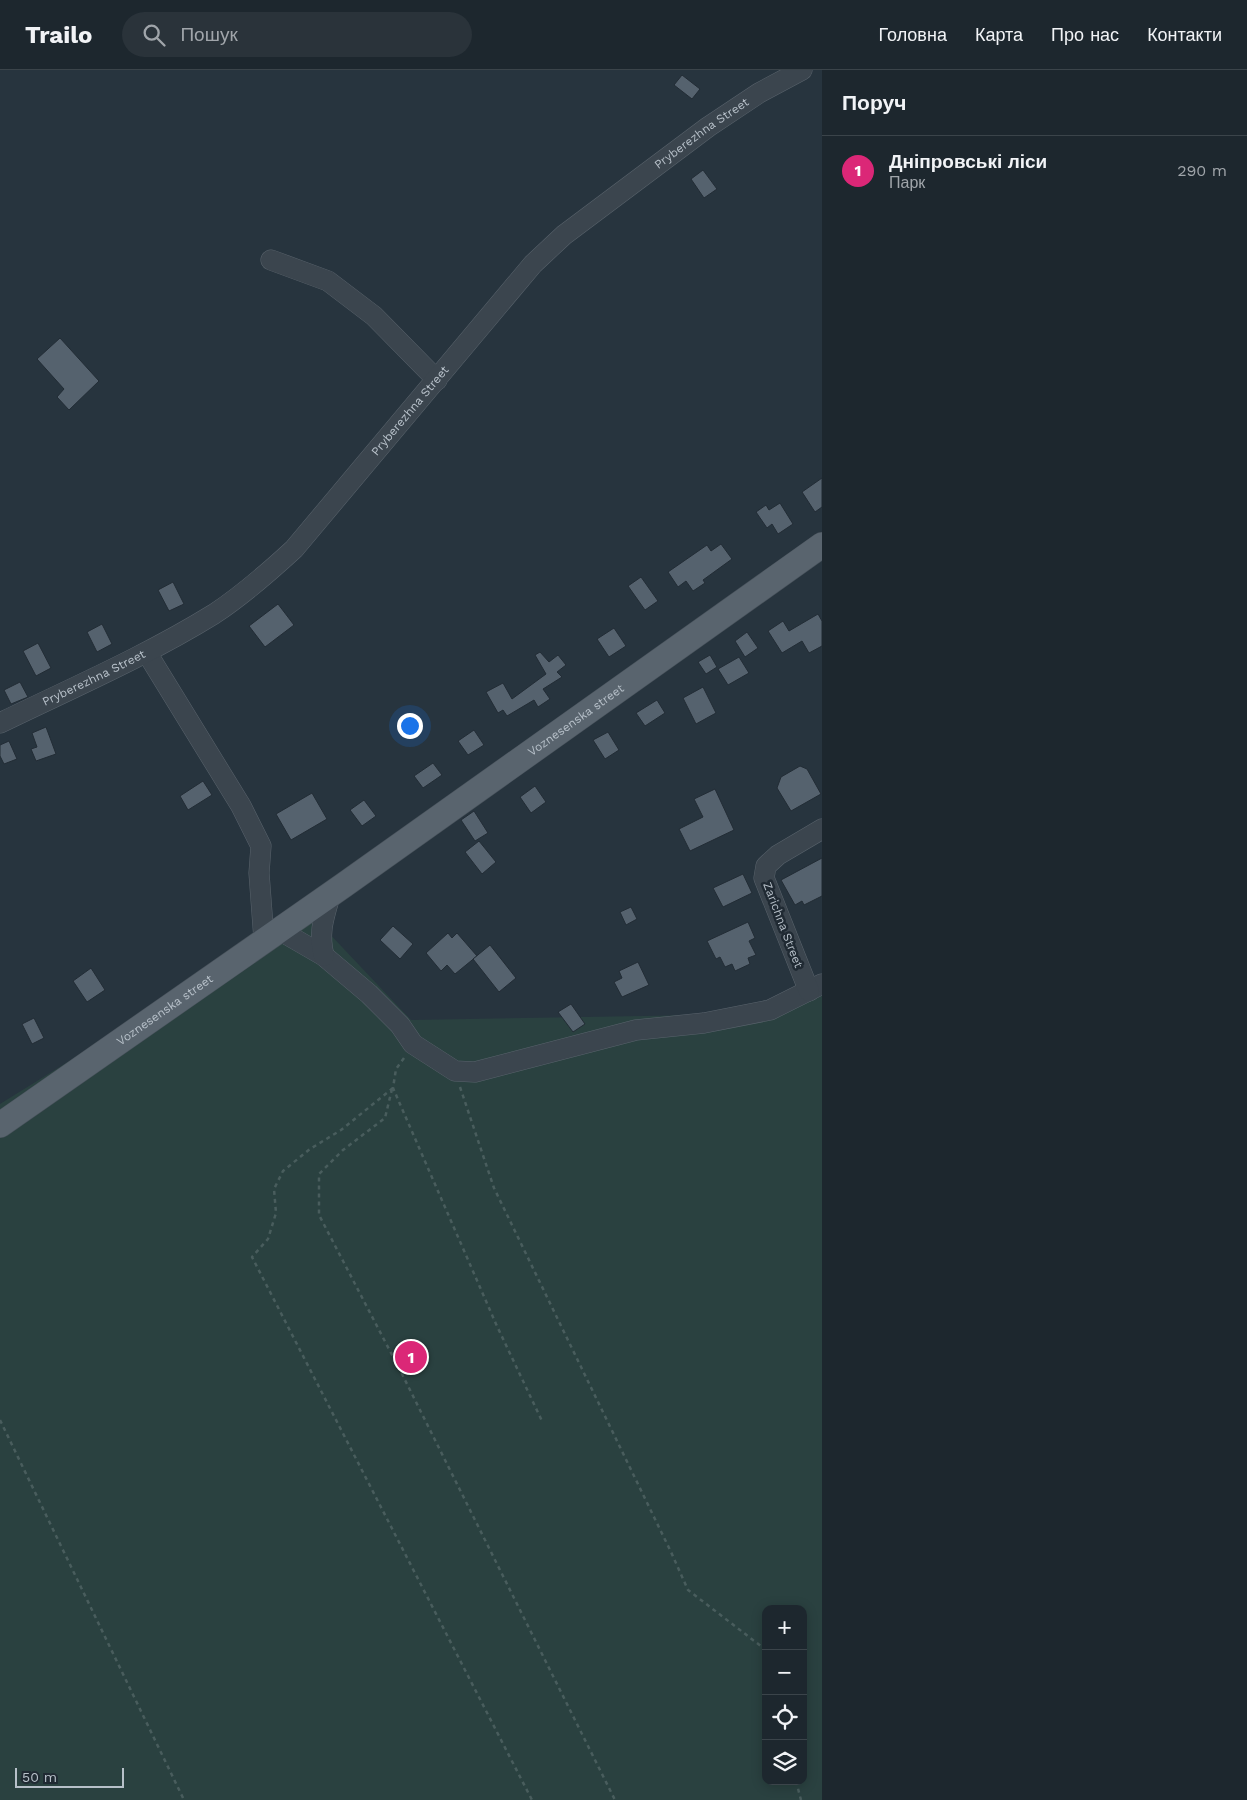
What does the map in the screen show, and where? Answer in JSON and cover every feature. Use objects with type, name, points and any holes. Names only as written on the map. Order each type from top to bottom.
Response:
[{"type":"main road","name":"Voznesenska street","points":[[0,1125],[330,896],[822,545]]},
{"type":"street","name":"Pryberezhna Street","points":[[0,723],[147,653],[215,613],[258,580],[294,549],[533,264],[564,235],[708,127],[760,93],[800,70]]},
{"type":"street","points":[[271,260],[328,281],[374,316],[437,380]]},
{"type":"street","points":[[147,653],[241,806],[261,846],[259,873],[272,935],[324,956],[369,994],[400,1025],[412,1044],[455,1071],[474,1072],[636,1030],[704,1023],[770,1010],[816,987]]},
{"type":"street","name":"Zarichna Street","points":[[816,987],[764,878],[766,866],[778,854],[822,829]]},
{"type":"street","points":[[324,956],[320,942],[330,896]]},
{"type":"path","points":[[412,1044],[396,1069],[385,1118],[343,1150],[319,1174],[319,1215],[402,1374],[615,1800]]},
{"type":"path","points":[[455,1071],[494,1188],[672,1552],[688,1590],[762,1647]]},
{"type":"path","points":[[393,1088],[496,1324],[542,1421]]},
{"type":"path","points":[[393,1088],[341,1130],[310,1149],[283,1170],[274,1189],[276,1212],[268,1239],[252,1257],[532,1800]]},
{"type":"path","points":[[0,1420],[184,1800]]},
{"type":"path","points":[[797,1785],[801,1800]]},
{"type":"green space","points":[[309,912],[411,1020],[758,1014],[822,990],[822,1800],[0,1800],[0,1104]]},
{"type":"building","points":[[682,75],[700,89],[692,99],[674,85]]},
{"type":"building","points":[[703,170],[717,189],[704,198],[691,179]]},
{"type":"building","points":[[60,338],[99,381],[69,410],[57,397],[64,389],[37,359]]},
{"type":"building","points":[[822,478],[822,507],[815,512],[802,492]]},
{"type":"building","points":[[780,503],[793,524],[778,534],[772,524],[767,528],[756,512],[766,505],[769,510]]},
{"type":"building","points":[[721,544],[732,559],[703,580],[705,583],[693,591],[686,581],[678,587],[668,572],[707,545],[711,551]]},
{"type":"building","points":[[641,577],[658,601],[645,610],[628,586]]},
{"type":"building","points":[[173,582],[184,604],[169,611],[158,590]]},
{"type":"building","points":[[278,604],[294,625],[265,647],[249,626]]},
{"type":"building","points":[[818,614],[822,621],[822,646],[809,653],[802,641],[782,653],[768,631],[783,621],[789,631]]},
{"type":"building","points":[[102,624],[112,644],[97,652],[87,632]]},
{"type":"building","points":[[614,628],[626,646],[609,657],[597,639]]},
{"type":"building","points":[[747,632],[758,648],[745,657],[735,641]]},
{"type":"building","points":[[38,643],[51,668],[36,676],[23,651]]},
{"type":"building","points":[[540,652],[549,662],[558,655],[566,665],[557,672],[562,677],[543,689],[550,699],[538,707],[534,700],[507,716],[503,710],[498,713],[486,692],[503,683],[512,699],[546,674],[535,655]]},
{"type":"building","points":[[710,655],[717,667],[706,674],[698,662]]},
{"type":"building","points":[[739,657],[749,673],[728,685],[718,669]]},
{"type":"building","points":[[20,682],[28,697],[11,704],[4,690]]},
{"type":"building","points":[[703,687],[716,713],[696,724],[683,698]]},
{"type":"building","points":[[657,700],[665,713],[645,726],[636,713]]},
{"type":"building","points":[[46,727],[56,754],[36,761],[31,749],[37,747],[32,733]]},
{"type":"building","points":[[474,730],[484,745],[468,755],[458,741]]},
{"type":"building","points":[[608,732],[619,750],[605,759],[593,740]]},
{"type":"building","points":[[9,741],[17,759],[4,764],[0,756],[0,745]]},
{"type":"building","points":[[433,763],[442,775],[423,788],[414,776]]},
{"type":"building","points":[[800,766],[807,769],[821,794],[791,811],[777,788],[781,777]]},
{"type":"building","points":[[203,781],[212,795],[188,810],[180,796]]},
{"type":"building","points":[[535,786],[546,802],[531,813],[520,797]]},
{"type":"building","points":[[715,789],[734,830],[690,851],[679,829],[703,817],[694,799]]},
{"type":"building","points":[[312,793],[327,819],[291,840],[276,814]]},
{"type":"building","points":[[364,800],[376,816],[362,826],[350,810]]},
{"type":"building","points":[[474,811],[488,833],[475,841],[461,820]]},
{"type":"building","points":[[479,841],[496,862],[482,874],[465,852]]},
{"type":"building","points":[[822,858],[822,896],[804,905],[802,901],[795,905],[781,880]]},
{"type":"building","points":[[743,874],[752,893],[723,907],[713,888]]},
{"type":"building","points":[[631,907],[637,919],[626,925],[620,912]]},
{"type":"building","points":[[748,922],[755,938],[749,941],[756,955],[748,958],[750,964],[735,971],[732,964],[725,967],[720,957],[716,959],[707,941]]},
{"type":"building","points":[[393,926],[413,944],[400,959],[380,940]]},
{"type":"building","points":[[448,933],[452,938],[457,933],[477,956],[455,974],[447,965],[441,971],[426,953]]},
{"type":"building","points":[[490,945],[516,978],[499,992],[473,959]]},
{"type":"building","points":[[638,962],[649,985],[622,997],[614,982],[622,978],[619,971]]},
{"type":"building","points":[[91,968],[105,990],[87,1002],[73,981]]},
{"type":"building","points":[[571,1004],[585,1024],[573,1032],[558,1012]]},
{"type":"building","points":[[34,1018],[44,1038],[32,1044],[22,1024]]},
{"type":"place","name":"Дніпровські ліси","points":[[411,1357]]}]
